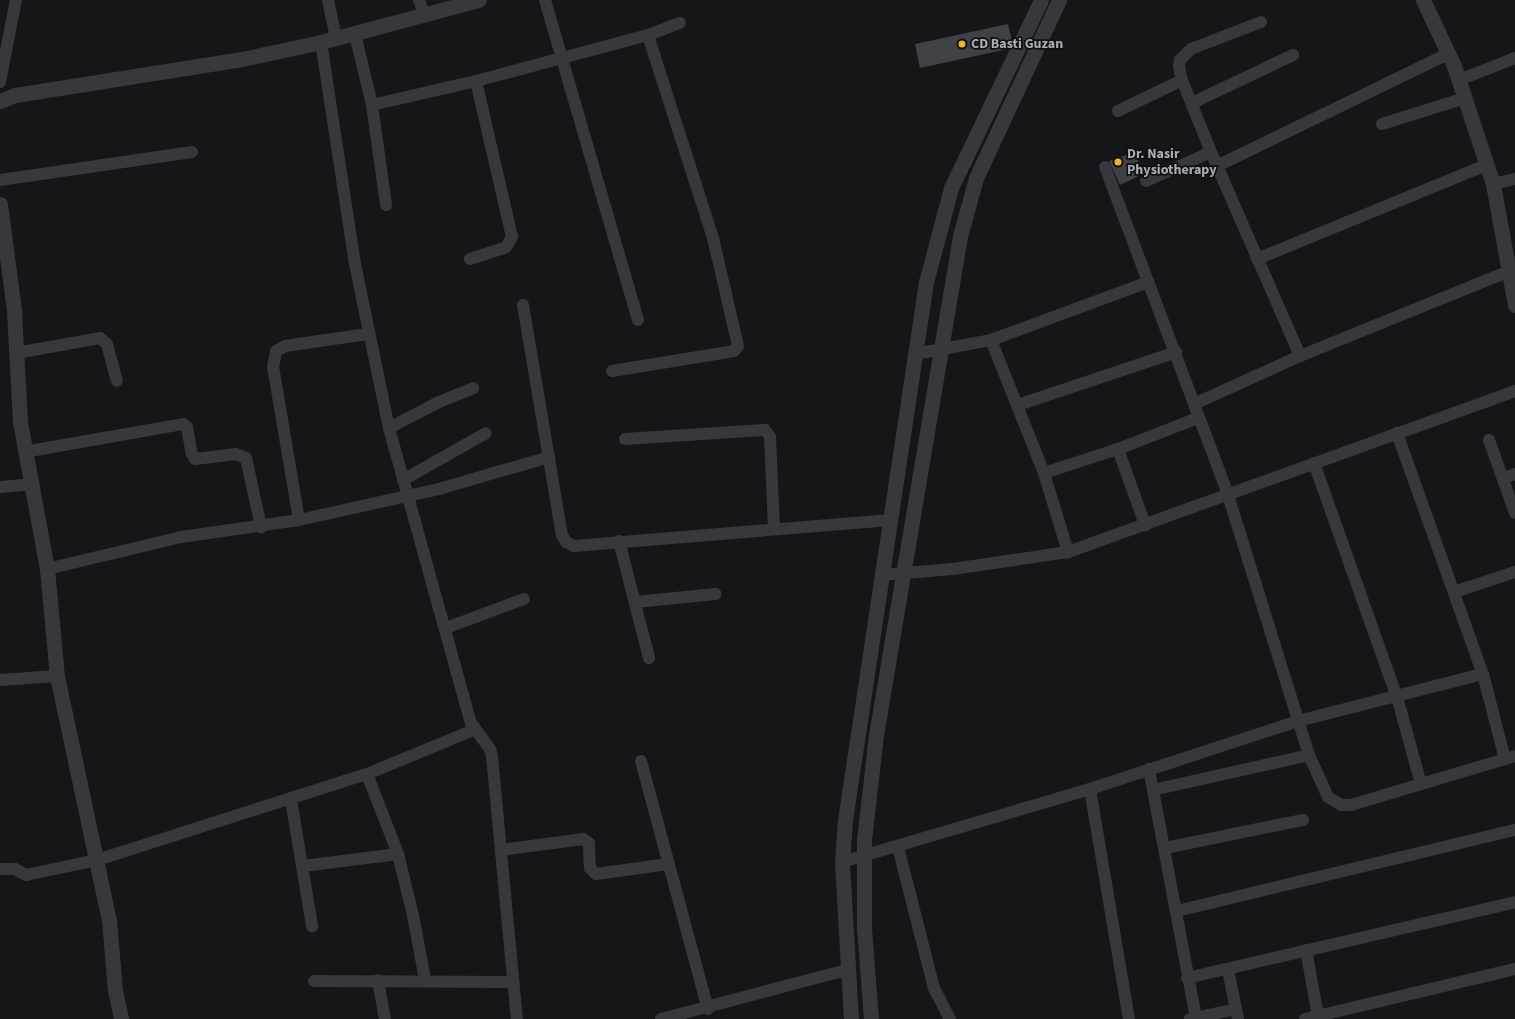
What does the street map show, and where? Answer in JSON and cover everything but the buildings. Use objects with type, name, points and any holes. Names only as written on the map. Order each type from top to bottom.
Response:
[{"type":"street","points":[[0,82],[16,0]]},
{"type":"street","points":[[328,0],[329,40],[367,334],[388,428],[474,730],[490,749],[492,756],[517,1019]]},
{"type":"street","points":[[419,0],[424,14]]},
{"type":"street","points":[[0,101],[15,95],[242,60],[355,34],[479,0]]},
{"type":"street","points":[[545,0],[638,320]]},
{"type":"street","points":[[851,1019],[842,862],[845,820],[855,743],[891,520],[926,282],[951,188],[1041,0]]},
{"type":"street","points":[[871,1019],[864,929],[864,840],[876,735],[904,574],[939,350],[967,204],[1033,52],[1059,0]]},
{"type":"street","points":[[1423,0],[1459,80],[1493,184],[1507,272],[1515,305]]},
{"type":"street","points":[[0,19],[12,17]]},
{"type":"street","points":[[1261,22],[1191,48],[1180,60],[1182,80],[1211,152],[1300,356]]},
{"type":"street","points":[[372,105],[476,81],[563,58],[648,35],[680,23]]},
{"type":"street","points":[[355,34],[372,105],[386,205]]},
{"type":"street","points":[[612,371],[734,351],[738,346],[713,238],[648,35]]},
{"type":"street","points":[[1217,166],[1448,54]]},
{"type":"street","points":[[1192,103],[1293,55]]},
{"type":"street","points":[[1459,80],[1515,58]]},
{"type":"street","points":[[1118,111],[1182,80]]},
{"type":"street","points":[[470,259],[506,247],[512,237],[476,81]]},
{"type":"street","points":[[1382,124],[1465,98]]},
{"type":"street","points":[[0,180],[192,152]]},
{"type":"street","points":[[1146,181],[1211,152]]},
{"type":"street","points":[[1257,259],[1486,165]]},
{"type":"street","points":[[1105,167],[1176,352],[1198,418],[1228,495],[1309,755],[1328,797],[1341,805],[1351,805],[1510,758],[1483,674],[1397,433]]},
{"type":"street","points":[[1493,184],[1515,178]]},
{"type":"street","points":[[0,204],[4,264],[16,353],[24,452],[32,484],[47,569],[57,676],[109,920],[115,990],[121,1019]]},
{"type":"street","points":[[1194,404],[1300,356],[1507,272]]},
{"type":"street","points":[[915,354],[991,340],[1149,282]]},
{"type":"street","points":[[523,305],[562,535],[566,542],[574,546],[619,541],[891,520]]},
{"type":"street","points":[[299,520],[273,366],[276,351],[285,346],[367,334]]},
{"type":"street","points":[[16,353],[100,338],[107,344],[117,381]]},
{"type":"street","points":[[991,340],[1044,473],[1068,552]]},
{"type":"street","points":[[1018,405],[1176,352]]},
{"type":"street","points":[[388,428],[439,402],[473,388]]},
{"type":"street","points":[[882,575],[904,574],[1068,552],[1515,391]]},
{"type":"street","points":[[1044,473],[1118,449],[1198,418]]},
{"type":"street","points":[[24,452],[183,424],[187,427],[192,454],[196,459],[236,454],[246,458],[261,527]]},
{"type":"street","points":[[625,439],[766,430],[770,437],[774,529]]},
{"type":"street","points":[[403,480],[486,433]]},
{"type":"street","points":[[1489,440],[1515,513]]},
{"type":"street","points":[[1118,449],[1145,525]]},
{"type":"street","points":[[47,569],[181,537],[261,527],[408,496],[549,457]]},
{"type":"street","points":[[1314,463],[1397,697],[1421,784]]},
{"type":"street","points":[[1503,478],[1515,474]]},
{"type":"street","points":[[0,487],[32,484]]},
{"type":"street","points":[[619,541],[649,658]]},
{"type":"street","points":[[1454,592],[1515,572]]},
{"type":"street","points":[[635,602],[716,594]]},
{"type":"street","points":[[446,628],[524,599]]},
{"type":"street","points":[[842,862],[865,857],[1090,789],[1298,721],[1483,674]]},
{"type":"street","points":[[0,680],[57,676]]},
{"type":"street","points":[[0,868],[15,869],[26,875],[97,860],[291,800],[367,774],[474,730]]},
{"type":"street","points":[[1153,790],[1309,755]]},
{"type":"street","points":[[641,761],[708,1008]]},
{"type":"street","points":[[1149,769],[1177,911],[1193,1018],[1237,1014],[1228,970]]},
{"type":"street","points":[[367,774],[398,854],[413,915],[425,980]]},
{"type":"street","points":[[1090,789],[1128,1019]]},
{"type":"street","points":[[291,800],[312,926]]},
{"type":"street","points":[[1165,848],[1303,820]]},
{"type":"street","points":[[1177,911],[1515,830]]},
{"type":"street","points":[[501,850],[583,839],[589,843],[590,868],[596,874],[668,864]]},
{"type":"street","points":[[898,847],[934,988],[950,1019]]},
{"type":"street","points":[[303,866],[398,854]]},
{"type":"street","points":[[1187,978],[1228,970],[1306,950],[1515,902]]},
{"type":"street","points":[[1306,950],[1318,1016]]},
{"type":"street","points":[[1305,1019],[1515,969]]},
{"type":"street","points":[[660,1019],[708,1008],[847,970]]},
{"type":"street","points":[[378,980],[385,1019]]},
{"type":"street","points":[[314,981],[425,980],[514,982]]},
{"type":"place","name":"CD Basti Guzan","points":[[962,44]]},
{"type":"place","name":"Dr. Nasir Physiotherapy","points":[[1118,162]]}]
